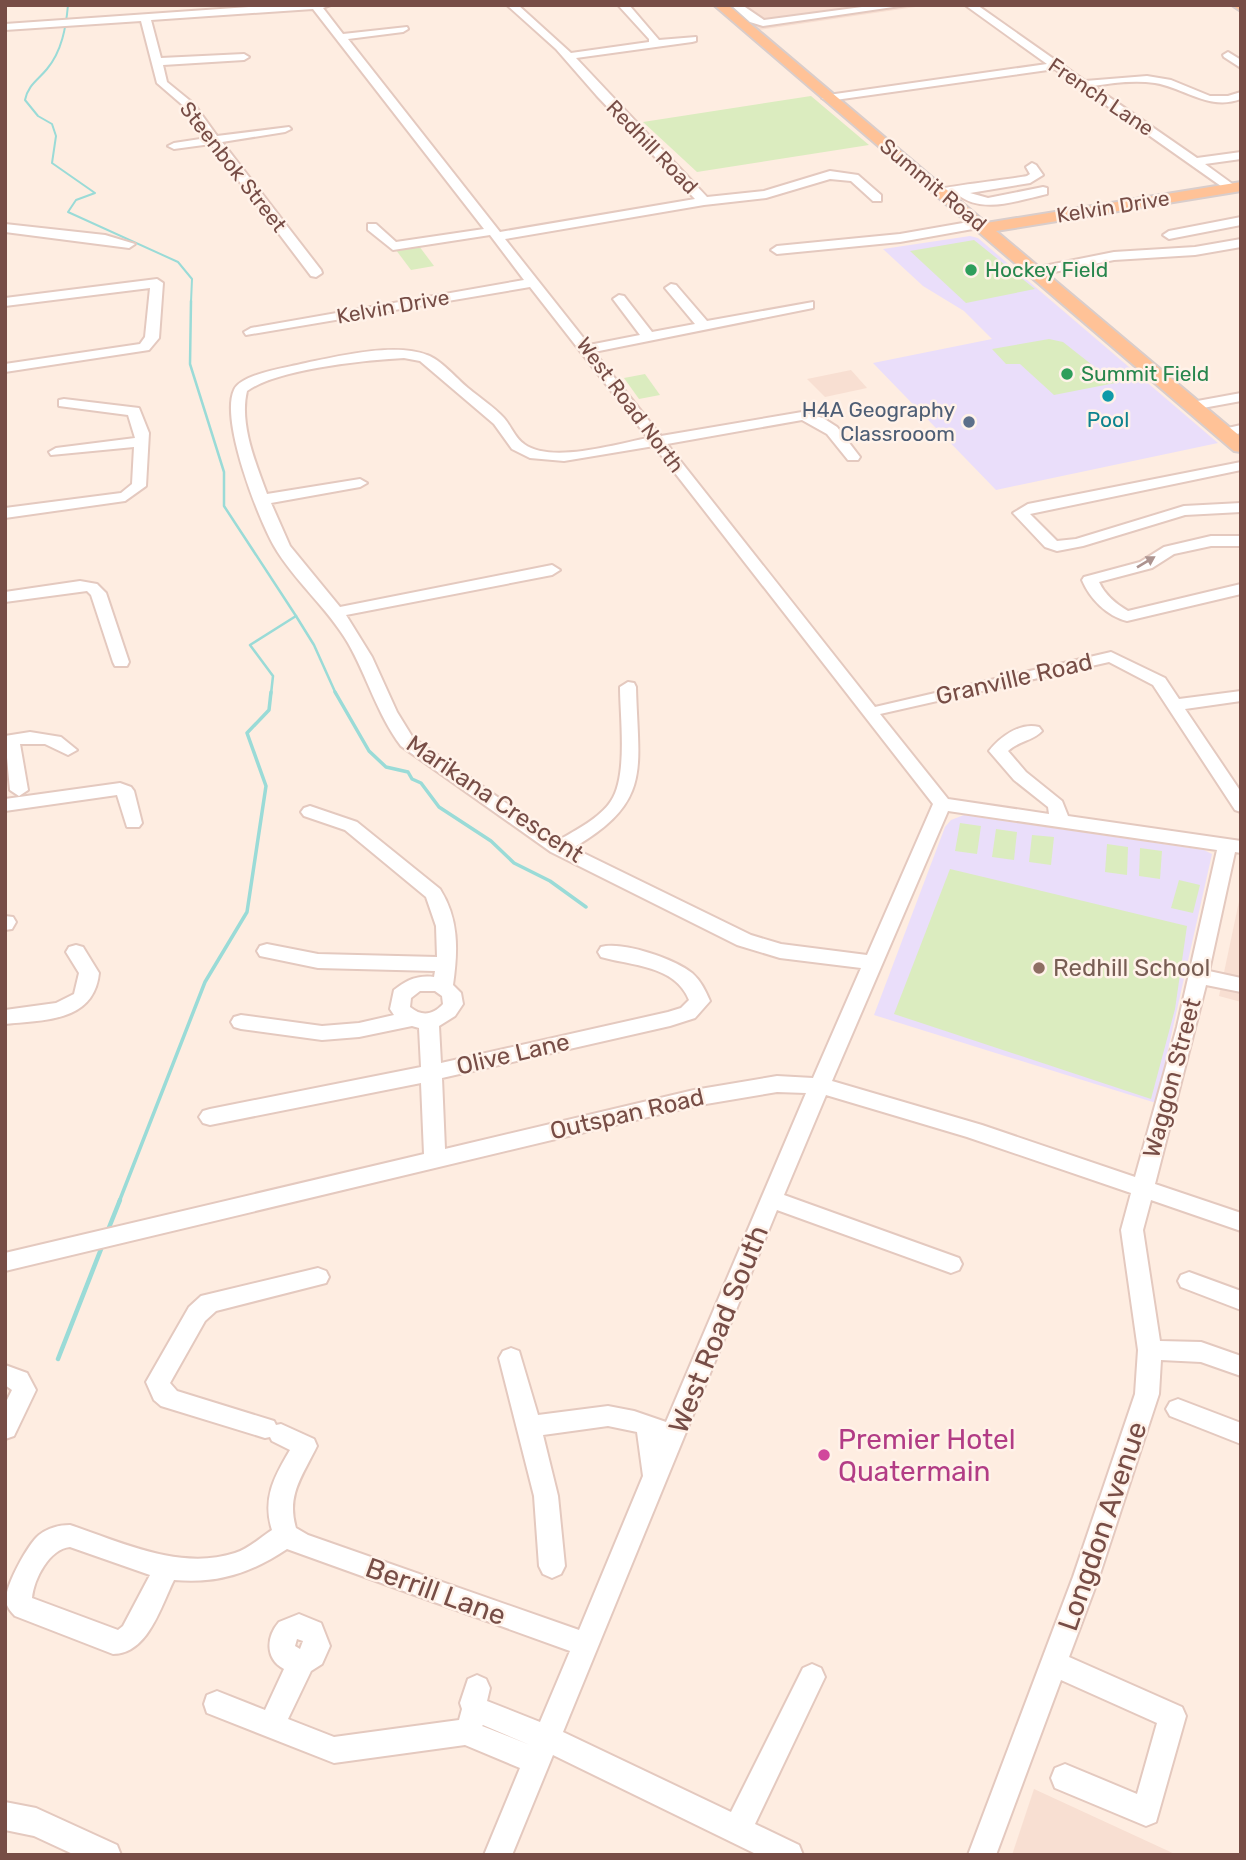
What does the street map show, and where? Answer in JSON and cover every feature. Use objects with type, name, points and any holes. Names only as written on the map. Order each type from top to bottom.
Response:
[{"type":"main road","name":"Summit Road","points":[[720,5],[1192,406],[1233,431],[1241,447]]},
{"type":"main road","name":"Kelvin Drive","points":[[982,226],[1236,187]]},
{"type":"street","name":"Redhill Road","points":[[512,5],[569,56],[595,88],[704,201]]},
{"type":"street","points":[[623,5],[654,38],[654,44]]},
{"type":"street","points":[[736,5],[758,22],[902,5]]},
{"type":"street","name":"French Lane","points":[[970,5],[1055,66],[1236,187]]},
{"type":"street","points":[[5,27],[321,6]]},
{"type":"street","name":"West Road North","points":[[321,6],[342,37],[942,804]]},
{"type":"street","points":[[803,6],[816,16]]},
{"type":"street","name":"Steenbok Street","points":[[145,18],[162,83],[190,106],[316,272]]},
{"type":"street","points":[[342,37],[403,29]]},
{"type":"street","points":[[569,56],[692,39]]},
{"type":"street","points":[[1228,55],[1241,65]]},
{"type":"street","points":[[155,62],[244,57]]},
{"type":"street","points":[[828,97],[1055,66]]},
{"type":"street","points":[[1084,84],[1123,79],[1153,80],[1216,101],[1231,100],[1241,95]]},
{"type":"street","points":[[174,146],[285,129]]},
{"type":"street","points":[[1196,162],[1241,155]]},
{"type":"street","points":[[939,191],[961,191],[1030,179],[1037,175],[1032,167]]},
{"type":"street","points":[[704,201],[766,194],[809,179],[839,174],[854,177],[877,198]]},
{"type":"street","points":[[961,191],[968,199],[979,202],[1043,191]]},
{"type":"street","name":"Redhill Road","points":[[372,227],[393,246],[704,201]]},
{"type":"street","points":[[1169,235],[1241,222]]},
{"type":"street","points":[[777,250],[900,238],[982,226]]},
{"type":"street","points":[[5,228],[129,244]]},
{"type":"street","points":[[1034,272],[1114,256],[1195,251],[1241,243]]},
{"type":"street","name":"Kelvin Drive","points":[[251,332],[535,282]]},
{"type":"street","points":[[5,302],[158,283],[152,338],[145,346],[5,368]]},
{"type":"street","points":[[671,288],[705,327]]},
{"type":"street","points":[[619,299],[649,337]]},
{"type":"street","points":[[588,349],[808,305]]},
{"type":"street","name":"Marikana Crescent","points":[[853,457],[846,444],[819,421],[802,415],[564,457],[535,455],[517,446],[499,421],[430,362],[412,355],[384,355],[262,376],[243,386],[237,401],[241,434],[261,500],[283,547],[337,612],[365,658],[396,729],[407,742],[558,848],[744,940],[766,948],[874,962]]},
{"type":"street","points":[[1192,406],[1241,397]]},
{"type":"street","points":[[5,513],[125,497],[137,490],[141,482],[142,433],[134,411],[64,403]]},
{"type":"street","points":[[55,452],[141,442]]},
{"type":"street","points":[[1238,469],[1165,484],[1139,486],[1028,509],[1021,513],[1050,544],[1057,546],[1078,543],[1184,511],[1241,507]]},
{"type":"street","points":[[261,500],[360,483]]},
{"type":"street","points":[[1241,541],[1211,541],[1169,550],[1146,565],[1090,580],[1092,587],[1117,612],[1129,616],[1241,589]]},
{"type":"street","points":[[337,612],[552,570]]},
{"type":"street","points":[[5,597],[80,586],[91,587],[98,593],[121,662]]},
{"type":"street","name":"Granville Road","points":[[882,709],[1109,657],[1157,680],[1241,806]]},
{"type":"street","points":[[558,848],[587,831],[614,809],[624,795],[628,780],[628,687]]},
{"type":"street","points":[[1174,705],[1241,696]]},
{"type":"street","points":[[1033,731],[1011,738],[998,751],[1020,776],[1049,797],[1060,812],[1060,820]]},
{"type":"street","points":[[19,790],[8,741],[49,739],[68,750]]},
{"type":"street","points":[[5,805],[120,789],[125,792],[133,823]]},
{"type":"street","points":[[942,804],[1234,846]]},
{"type":"street","name":"West Road South","points":[[498,1855],[771,1199],[942,804]]},
{"type":"street","points":[[310,812],[351,826],[433,893],[442,907],[446,921],[443,986]]},
{"type":"street","name":"Waggon Street","points":[[1144,1187],[1234,846]]},
{"type":"street","points":[[267,951],[318,961],[446,964]]},
{"type":"street","name":"Olive Lane","points":[[210,1117],[431,1073],[670,1019],[697,1007],[700,1002],[699,994],[686,979],[647,959],[608,951]]},
{"type":"street","points":[[5,1017],[66,1007],[81,999],[86,992],[89,973],[76,952]]},
{"type":"street","points":[[1198,976],[1232,983]]},
{"type":"street","points":[[241,1022],[322,1033],[420,1020],[445,1015],[453,1004],[451,993],[443,986],[423,983],[406,990],[398,1002],[400,1009],[420,1020],[431,1073],[435,1158]]},
{"type":"street","name":"Outspan Road","points":[[5,1262],[435,1158],[757,1086],[799,1084],[821,1086],[935,1119],[1144,1187],[1241,1222]]},
{"type":"street","name":"Longdon Avenue","points":[[982,1855],[1086,1577],[1147,1394],[1150,1350],[1132,1230],[1144,1187]]},
{"type":"street","points":[[771,1199],[951,1265]]},
{"type":"street","points":[[167,1568],[132,1635],[122,1642],[113,1643],[24,1608],[19,1602],[19,1594],[45,1542],[58,1535],[70,1536],[167,1568],[197,1571],[235,1565],[286,1535],[280,1521],[279,1490],[305,1446],[273,1431],[170,1399],[162,1393],[158,1382],[197,1314],[209,1303],[318,1278]]},
{"type":"street","points":[[1189,1282],[1241,1301]]},
{"type":"street","points":[[1150,1350],[1201,1352],[1241,1366]]},
{"type":"street","points":[[512,1358],[546,1496],[552,1566]]},
{"type":"street","points":[[5,1375],[19,1380],[24,1390],[5,1429]]},
{"type":"street","points":[[1178,1409],[1241,1434]]},
{"type":"street","points":[[527,1427],[596,1415],[621,1417],[674,1435]]},
{"type":"street","points":[[648,1426],[656,1478]]},
{"type":"street","name":"Berrill Lane","points":[[286,1535],[300,1543],[587,1645]]},
{"type":"street","points":[[271,1726],[302,1661]]},
{"type":"street","points":[[1053,1663],[1172,1716],[1146,1812],[1065,1778]]},
{"type":"street","points":[[737,1830],[812,1677]]},
{"type":"street","points":[[217,1704],[334,1750],[472,1710],[543,1750],[737,1830],[789,1855]]},
{"type":"street","points":[[5,1816],[36,1822],[78,1849],[107,1855]]},
{"type":"shaded area","points":[[727,5],[929,5],[759,30]]},
{"type":"shaded area","points":[[970,236],[978,238],[1218,443],[996,490],[873,363],[992,339],[964,311],[923,286],[883,249]]},
{"type":"shaded area","points":[[851,370],[867,388],[825,397],[807,379]]},
{"type":"shaded area","name":"Redhill School","points":[[964,815],[1204,850],[1212,854],[1156,1103],[874,1015],[945,827],[951,820]]},
{"type":"shaded area","points":[[1241,892],[1241,1002],[1219,996]]},
{"type":"shaded area","points":[[1034,1789],[1177,1855],[1012,1855]]},
{"type":"green space","points":[[811,96],[869,145],[697,172],[643,122]]},
{"type":"green space","name":"Hockey Field","points":[[974,240],[1035,289],[966,303],[910,251]]},
{"type":"green space","points":[[419,246],[434,266],[411,270],[396,250]]},
{"type":"green space","name":"Summit Field","points":[[1049,339],[1063,342],[1115,383],[1054,395],[1020,364],[1006,364],[992,349]]},
{"type":"green space","points":[[645,374],[660,395],[639,399],[624,378]]},
{"type":"green space","points":[[960,823],[981,826],[977,854],[955,851]]},
{"type":"green space","points":[[996,829],[1017,832],[1014,860],[992,857]]},
{"type":"green space","points":[[1032,835],[1054,837],[1051,865],[1029,862]]},
{"type":"green space","points":[[1107,844],[1128,847],[1127,875],[1105,872]]},
{"type":"green space","points":[[1140,848],[1162,851],[1160,879],[1139,876]]},
{"type":"green space","name":"Redhill School","points":[[950,869],[1187,926],[1175,1009],[1151,1099],[894,1014]]},
{"type":"green space","points":[[1179,880],[1200,885],[1193,913],[1171,908]]},
{"type":"waterway","points":[[68,5],[60,47],[47,69],[31,86],[25,100],[38,116],[52,124],[56,136],[52,163],[95,193],[76,200],[68,212],[178,262],[192,279],[191,302]]},
{"type":"waterway","points":[[191,301],[190,364],[224,472],[224,506],[296,616]]},
{"type":"waterway","points":[[271,694],[273,676],[250,645],[296,616]]},
{"type":"waterway","points":[[296,616],[314,645],[335,693]]},
{"type":"waterway","points":[[119,1202],[205,982],[247,912],[266,786],[247,733],[269,710],[271,692]]},
{"type":"waterway","points":[[335,693],[369,751],[386,767],[408,772],[412,779],[421,783],[439,807],[491,841],[514,863],[550,881],[586,907]]},
{"type":"waterway","points":[[108,1230],[120,1200]]},
{"type":"waterway","points":[[58,1359],[103,1244]]},
{"type":"place","name":"Hockey Field","points":[[971,270]]},
{"type":"place","name":"Summit Field","points":[[1067,374]]},
{"type":"place","name":"Pool","points":[[1108,396]]},
{"type":"place","name":"H4A Geography Classrooom","points":[[969,422]]},
{"type":"place","name":"Redhill School","points":[[1039,968]]},
{"type":"place","name":"Premier Hotel Quatermain","points":[[824,1455]]}]
